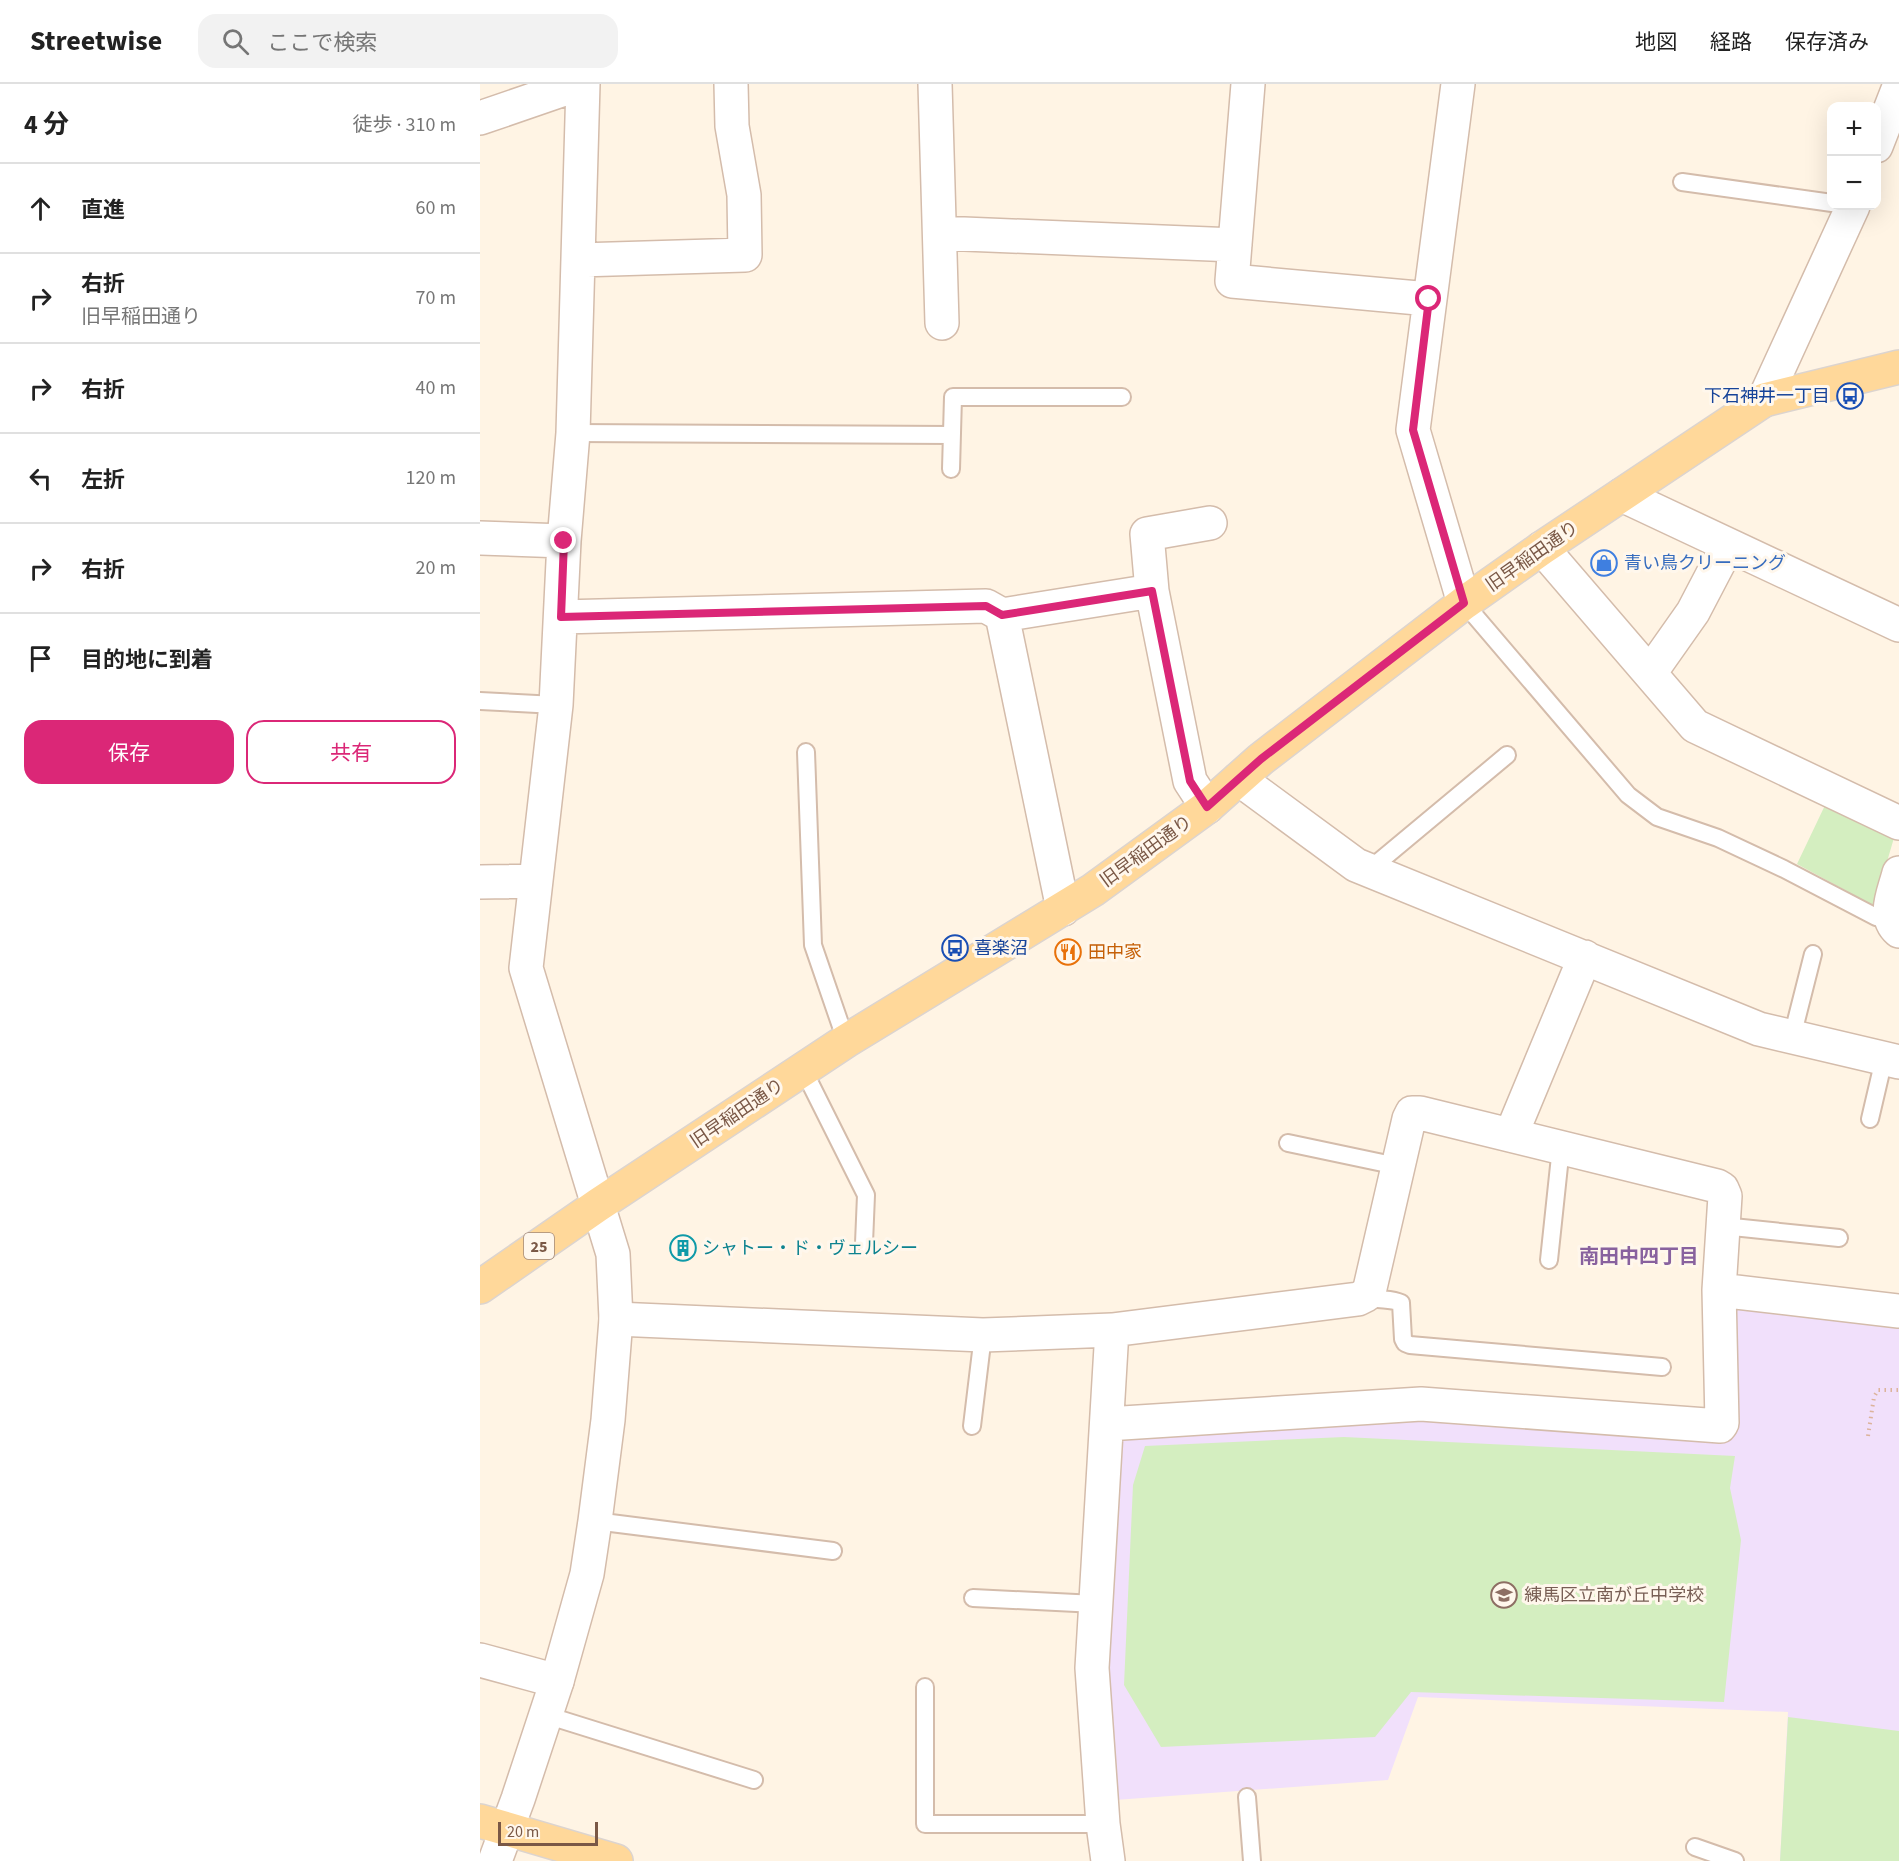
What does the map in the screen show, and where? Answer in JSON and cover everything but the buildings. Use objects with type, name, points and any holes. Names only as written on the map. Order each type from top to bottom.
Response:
[{"type":"main road","name":"旧早稲田通り","points":[[480,1287],[598,1205],[846,1041],[1093,890],[1207,807],[1261,759],[1464,603],[1542,548],[1764,400],[1899,367]]},
{"type":"main road","points":[[494,1825],[616,1861]]},
{"type":"street","points":[[480,118],[581,84],[579,260],[573,433],[564,541],[556,705],[526,968],[613,1254],[616,1319],[608,1420],[587,1574],[546,1715],[494,1825],[495,1861]]},
{"type":"street","points":[[579,260],[745,255],[744,195],[732,126],[731,84]]},
{"type":"street","points":[[935,84],[942,323]]},
{"type":"street","points":[[1248,84],[1232,281],[1429,299]]},
{"type":"street","points":[[1458,84],[1413,430],[1464,603]]},
{"type":"street","points":[[1881,133],[1899,87]]},
{"type":"street","points":[[1764,400],[1850,210]]},
{"type":"street","points":[[940,233],[1235,245]]},
{"type":"street","points":[[1622,495],[1899,625]]},
{"type":"street","points":[[1207,807],[1190,781],[1152,591],[1147,534],[1210,523]]},
{"type":"street","points":[[480,538],[564,541]]},
{"type":"street","points":[[1650,674],[1693,612],[1728,544]]},
{"type":"street","points":[[1542,548],[1695,726],[1899,823]]},
{"type":"street","points":[[561,617],[986,606],[1002,615],[1152,591]]},
{"type":"street","points":[[1002,615],[1063,909]]},
{"type":"street","points":[[1239,779],[1356,865],[1759,1029],[1891,1061]]},
{"type":"street","points":[[1894,925],[1890,909],[1899,873]]},
{"type":"street","points":[[480,882],[535,881]]},
{"type":"street","points":[[1511,1135],[1585,957]]},
{"type":"street","points":[[616,1319],[983,1335],[1112,1330],[1358,1299],[1366,1295],[1370,1288],[1397,1166],[1412,1113],[1420,1113],[1717,1186],[1722,1189],[1725,1196],[1719,1290],[1722,1423],[1720,1426],[1421,1404],[1107,1424]]},
{"type":"street","points":[[1719,1290],[1899,1311]]},
{"type":"street","points":[[1108,1861],[1092,1668],[1112,1330]]},
{"type":"street","points":[[480,1660],[557,1681]]},
{"type":"lane","points":[[1682,182],[1827,202]]},
{"type":"lane","points":[[951,469],[953,397],[1122,397]]},
{"type":"lane","points":[[573,433],[952,435]]},
{"type":"lane","points":[[1464,603],[1628,795],[1657,817],[1718,838],[1894,925]]},
{"type":"lane","points":[[480,701],[556,705]]},
{"type":"lane","points":[[806,752],[813,945],[846,1041]]},
{"type":"lane","points":[[1369,870],[1508,755]]},
{"type":"lane","points":[[1792,1037],[1813,954]]},
{"type":"lane","points":[[1870,1119],[1891,1061]]},
{"type":"lane","points":[[803,1069],[866,1195],[864,1243]]},
{"type":"lane","points":[[1288,1143],[1397,1166]]},
{"type":"lane","points":[[1549,1260],[1561,1147]]},
{"type":"lane","points":[[1723,1226],[1839,1238]]},
{"type":"lane","points":[[1366,1295],[1372,1299],[1394,1299],[1401,1303],[1403,1338],[1405,1343],[1410,1345],[1662,1367]]},
{"type":"lane","points":[[972,1426],[983,1335]]},
{"type":"lane","points":[[595,1521],[834,1551]]},
{"type":"lane","points":[[973,1598],[1096,1604]]},
{"type":"lane","points":[[925,1687],[925,1824],[1104,1824]]},
{"type":"lane","points":[[546,1715],[754,1780]]},
{"type":"lane","points":[[1247,1797],[1252,1861]]},
{"type":"lane","points":[[1695,1847],[1735,1861]]},
{"type":"path","points":[[1868,1436],[1874,1396],[1878,1390],[1888,1388],[1899,1390]]},
{"type":"shaded area","name":"練馬区立南が丘中学校","points":[[1728,1299],[1899,1323],[1899,1861],[1780,1861],[1788,1712],[1418,1697],[1388,1780],[1115,1800],[1108,1671],[1122,1429],[1429,1416],[1732,1437]]},
{"type":"green space","points":[[1828,799],[1896,831],[1874,906],[1797,864]]},
{"type":"green space","points":[[1344,1437],[1735,1456],[1730,1488],[1741,1540],[1724,1702],[1411,1692],[1375,1737],[1161,1747],[1124,1685],[1133,1485],[1145,1446]]},
{"type":"green space","points":[[1788,1717],[1899,1731],[1899,1861],[1780,1861]]},
{"type":"place","name":"下石神井一丁目","points":[[1850,396]]},
{"type":"place","name":"青い鳥クリーニング","points":[[1604,563]]},
{"type":"place","name":"喜楽沼","points":[[955,948]]},
{"type":"place","name":"田中家","points":[[1068,952]]},
{"type":"place","name":"シャトー・ド・ヴェルシー","points":[[683,1248]]},
{"type":"place","name":"練馬区立南が丘中学校","points":[[1504,1595]]},
{"type":"district","name":"南田中四丁目","points":[[1639,1256]]},
{"type":"route","points":[[564,541],[561,617],[986,606],[1002,615],[1152,591],[1190,781],[1207,807],[1261,759],[1464,603],[1413,430],[1429,299]]}]
